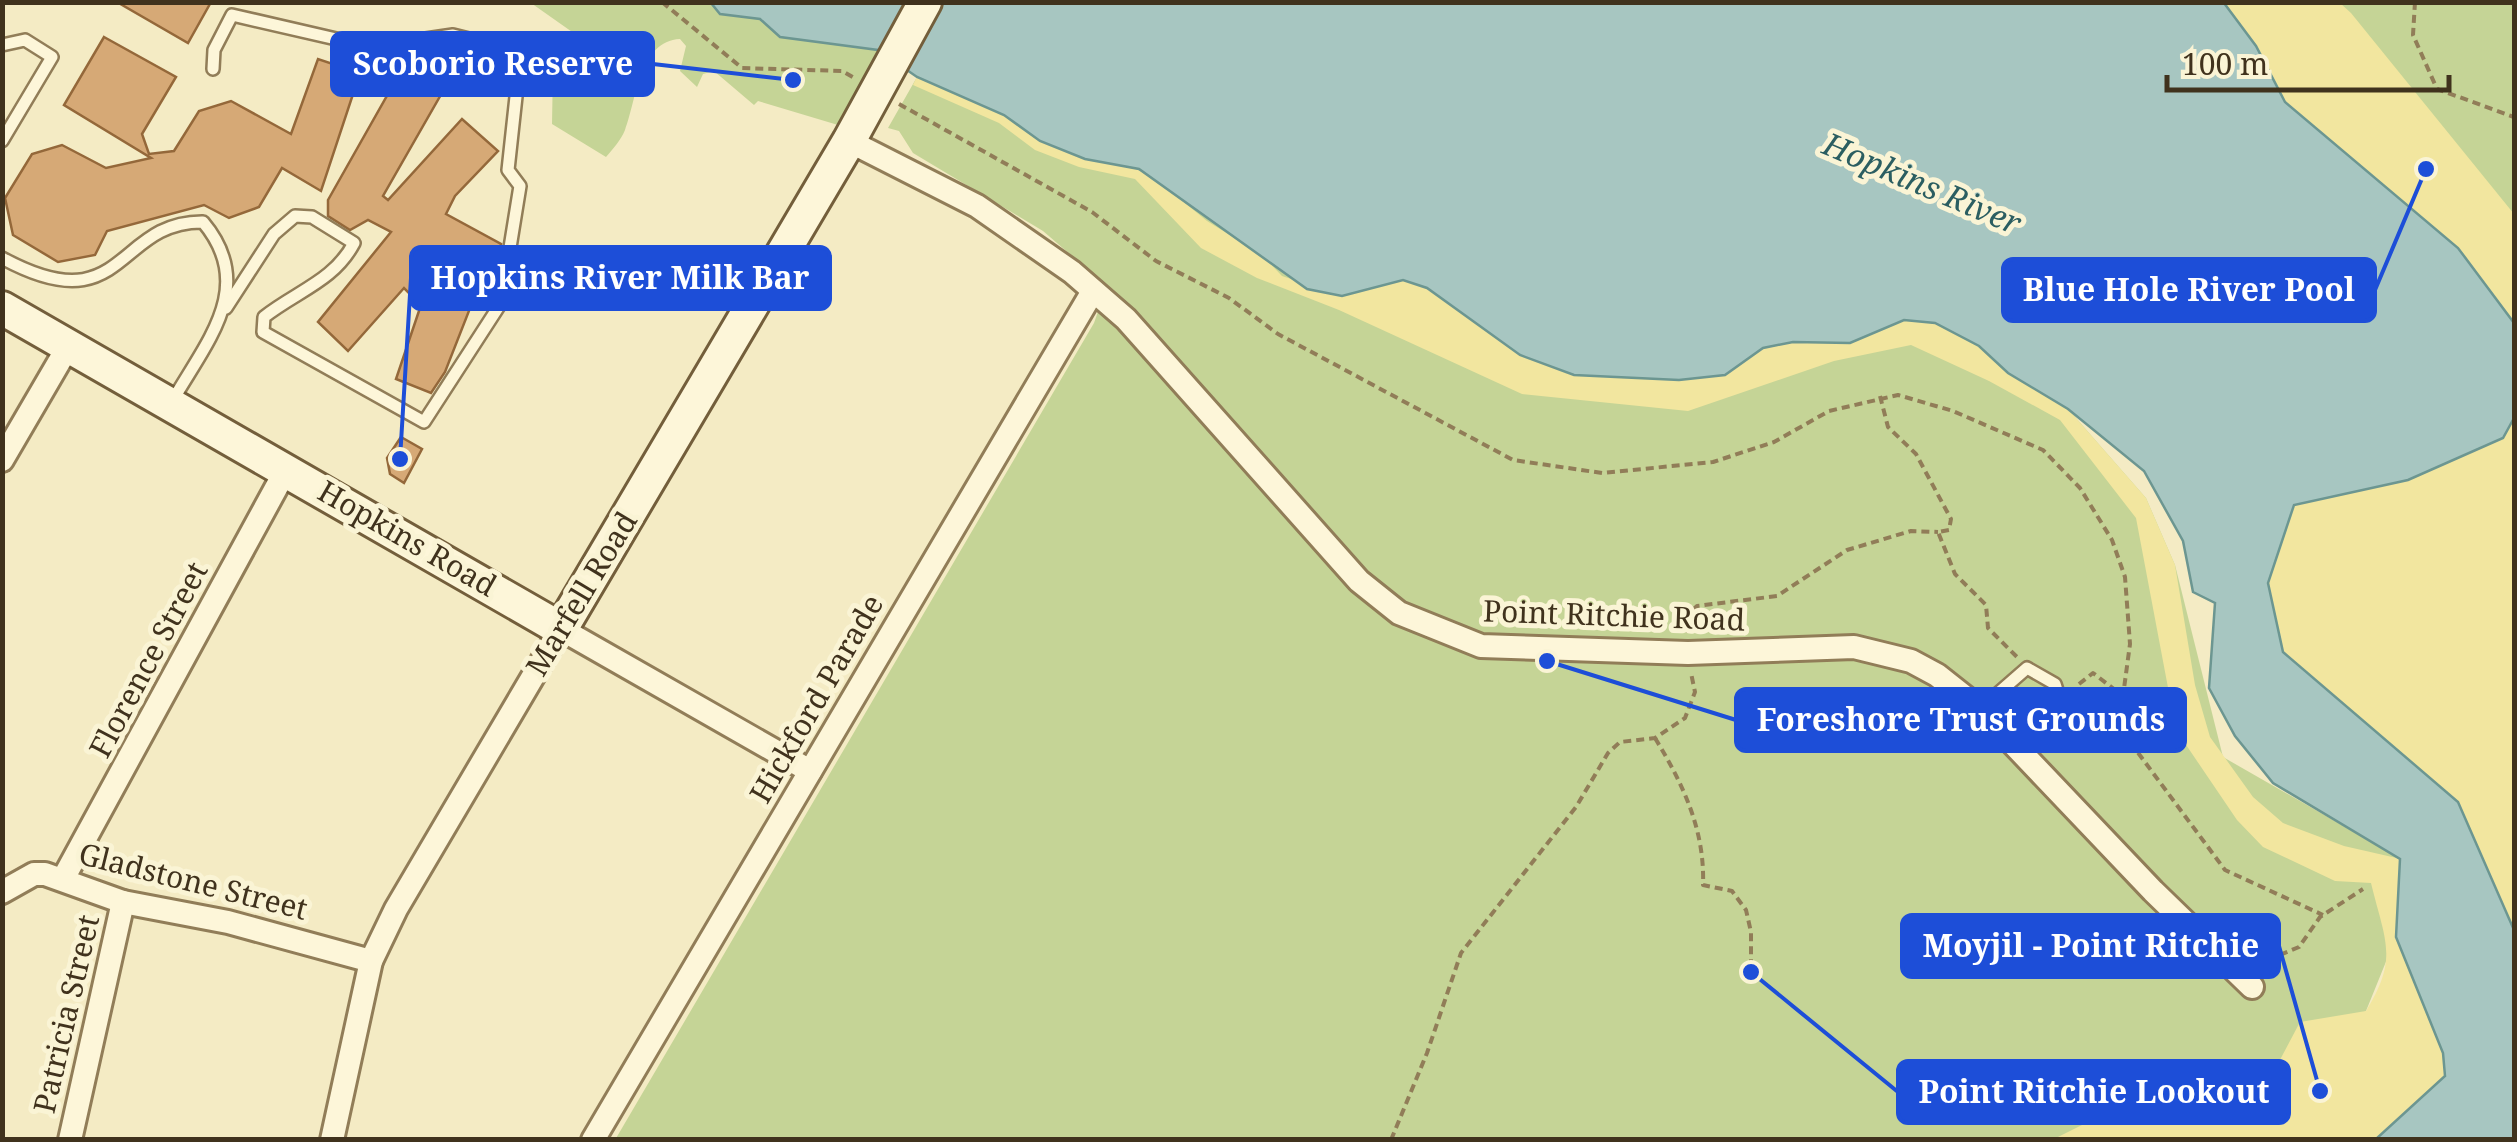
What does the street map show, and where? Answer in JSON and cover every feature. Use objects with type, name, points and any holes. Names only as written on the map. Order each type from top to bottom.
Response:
[{"type":"street","name":"Marfell Road","points":[[332,1140],[372,960],[396,910],[849,141],[925,2]]},
{"type":"street","name":"Point Ritchie Road","points":[[849,141],[976,206],[1093,290],[1126,319],[1367,590],[1398,613],[1481,646],[1688,653],[1870,650],[1937,675],[1980,709],[2245,979]]},
{"type":"street","name":"Hickford Parade","points":[[593,1140],[1093,290]]},
{"type":"street","name":"Hopkins Road","points":[[2,308],[810,771]]},
{"type":"street","points":[[2,460],[69,345]]},
{"type":"street","name":"Florence Street","points":[[64,880],[286,468]]},
{"type":"street","name":"Gladstone Street","points":[[2,892],[34,874],[64,880],[124,902],[228,922],[372,960]]},
{"type":"street","name":"Patricia Street","points":[[70,1140],[124,902]]},
{"type":"lane","points":[[171,404],[274,234],[295,216],[312,216],[354,243],[324,282],[300,289],[264,317],[262,332],[424,422],[502,303],[520,186],[508,170],[520,60],[489,44],[453,35],[371,47],[232,14],[214,50],[212,69]]},
{"type":"lane","points":[[2,44],[25,40],[52,57],[2,141]]},
{"type":"lane","points":[[2,258],[39,278],[74,281],[108,274],[159,232],[184,222],[203,222],[221,243],[228,277],[226,308]]},
{"type":"lane","points":[[1980,709],[2028,668],[2055,684],[2062,706],[2018,749]]},
{"type":"path","points":[[662,2],[742,68],[842,70],[882,82],[967,147],[1092,212],[1156,261],[1229,298],[1278,334],[1513,460],[1602,472],[1713,462],[1774,442],[1829,411],[1880,396],[1898,395],[1997,427],[2043,450],[2080,488],[2112,540],[2125,577],[2130,644],[2125,724],[2133,746],[2224,870],[2323,915]]},
{"type":"path","points":[[2415,2],[2413,36],[2437,89],[2514,116]]},
{"type":"path","points":[[1391,1140],[1427,1053],[1460,953],[1576,807],[1608,753],[1620,742],[1655,738],[1685,718],[1695,692],[1687,615],[1697,606],[1777,596],[1847,550],[1912,531],[1949,530],[1951,519],[1916,454],[1888,427],[1880,396]]},
{"type":"path","points":[[1938,532],[1955,574],[1986,605],[1988,628],[2028,668]]},
{"type":"path","points":[[2079,684],[2094,673],[2124,696]]},
{"type":"path","points":[[1655,738],[1675,771],[1702,840],[1703,884],[1732,890],[1746,910],[1751,972]]},
{"type":"path","points":[[2245,979],[2299,947],[2323,915],[2362,890]]},
{"type":"green space","points":[[531,3],[711,3],[720,14],[760,19],[780,37],[878,50],[838,125],[758,101],[754,105],[714,71],[703,74],[697,87],[680,71],[686,46],[680,39],[666,42],[648,60],[625,130],[606,157],[552,124],[553,67],[575,34]]},
{"type":"green space","points":[[2224,3],[2514,3],[2514,323],[2458,248]]},
{"type":"green space","points":[[917,77],[1085,159],[1139,169],[1154,181],[1576,375],[1895,337],[2068,409],[2146,498],[2175,565],[2223,757],[2401,859],[2396,937],[2366,1011],[2273,1073],[2136,1098],[2068,1139],[615,1140],[1094,323],[1107,286],[1043,231],[913,153],[899,131],[888,128]]},
{"type":"sand","points":[[2224,3],[2340,3],[2351,13],[2514,214],[2514,323],[2458,248],[2285,102],[2256,46]]},
{"type":"sand","points":[[921,68],[1153,177],[1207,221],[1262,255],[1282,276],[1342,296],[1402,280],[1427,288],[1520,355],[1679,380],[1725,375],[1763,348],[1793,342],[1850,343],[1904,320],[1935,323],[1979,346],[2008,373],[2068,409],[2146,498],[2175,565],[2195,685],[2210,737],[2253,797],[2283,823],[2344,846],[2401,859],[2428,1010],[2443,1053],[2444,1081],[2376,1139],[2054,1139],[2136,1098],[2273,1073],[2300,1022],[2366,1011],[2386,963],[2384,935],[2371,883],[2335,881],[2263,847],[2237,820],[2176,730],[2136,518],[2060,420],[1911,345],[1834,361],[1688,411],[1522,394],[1339,310],[1257,278],[1201,248],[1135,179],[1079,167],[1035,150],[999,123],[913,85]]},
{"type":"sand","points":[[2514,418],[2514,930],[2458,802],[2283,652],[2268,583],[2294,505],[2408,480],[2503,438]]},
{"type":"water","name":"Hopkins River","points":[[711,3],[2224,3],[2256,46],[2285,102],[2458,248],[2514,323],[2514,418],[2503,438],[2408,480],[2294,505],[2268,583],[2283,652],[2458,802],[2514,930],[2514,1139],[2376,1139],[2445,1076],[2443,1053],[2396,937],[2400,859],[2273,783],[2235,736],[2209,688],[2215,603],[2193,592],[2183,541],[2144,471],[2068,409],[2008,373],[1979,346],[1935,323],[1904,320],[1850,343],[1793,342],[1763,348],[1725,375],[1679,380],[1574,375],[1520,355],[1427,288],[1403,280],[1342,296],[1307,289],[1139,169],[1085,159],[1040,141],[1004,115],[917,77],[878,50],[780,37],[760,19],[720,14]]},
{"type":"building","points":[[117,2],[211,2],[188,43]]},
{"type":"building","points":[[104,37],[176,77],[142,134],[149,154],[174,151],[199,111],[231,101],[291,134],[318,59],[360,73],[321,191],[282,168],[259,207],[229,218],[204,205],[107,231],[95,255],[58,262],[13,235],[5,198],[32,154],[62,145],[106,168],[151,158],[64,105]]},
{"type":"building","points":[[405,64],[447,84],[383,196],[388,200],[462,119],[498,151],[455,196],[446,214],[501,244],[499,257],[474,298],[445,372],[431,393],[396,379],[421,305],[404,288],[348,351],[318,322],[391,232],[368,220],[350,230],[328,216],[328,200]]},
{"type":"building","points":[[401,437],[422,449],[404,483],[390,474],[387,458]]},
{"type":"place","name":"Scoborio Reserve","points":[[793,80]]},
{"type":"place","name":"Blue Hole River Pool","points":[[2426,169]]},
{"type":"place","name":"Hopkins River Milk Bar","points":[[400,459]]},
{"type":"place","name":"Foreshore Trust Grounds","points":[[1547,661]]},
{"type":"place","name":"Point Ritchie Lookout","points":[[1751,972]]},
{"type":"place","name":"Moyjil - Point Ritchie","points":[[2320,1091]]}]
